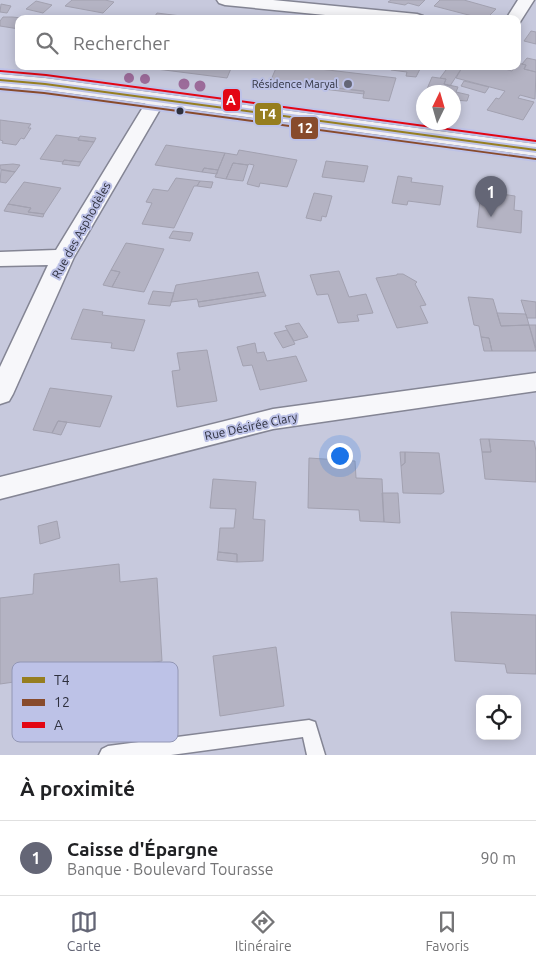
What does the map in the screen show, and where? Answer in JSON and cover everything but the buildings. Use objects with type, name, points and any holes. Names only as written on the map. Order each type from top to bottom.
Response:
[{"type":"main road","points":[[0,80],[157,98],[536,150]]},
{"type":"street","points":[[225,0],[376,15]]},
{"type":"street","points":[[517,15],[526,0]]},
{"type":"street","name":"Rue des Asphodèles","points":[[0,394],[63,257],[157,98]]},
{"type":"street","points":[[0,259],[63,257]]},
{"type":"street","name":"Rue Désirée Clary","points":[[0,488],[273,419],[536,382]]},
{"type":"lane","points":[[108,755],[310,728],[316,755]]},
{"type":"transit line","name":"A","points":[[1,71],[46,75],[536,141]]},
{"type":"transit line","name":"T4","points":[[0,80],[45,84],[536,150]]},
{"type":"transit line","name":"12","points":[[0,89],[44,93],[535,159]]},
{"type":"place","name":"Résidence Maryal","points":[[348,84]]},
{"type":"place","name":"Caisse d'Épargne","points":[[491,217]]}]
